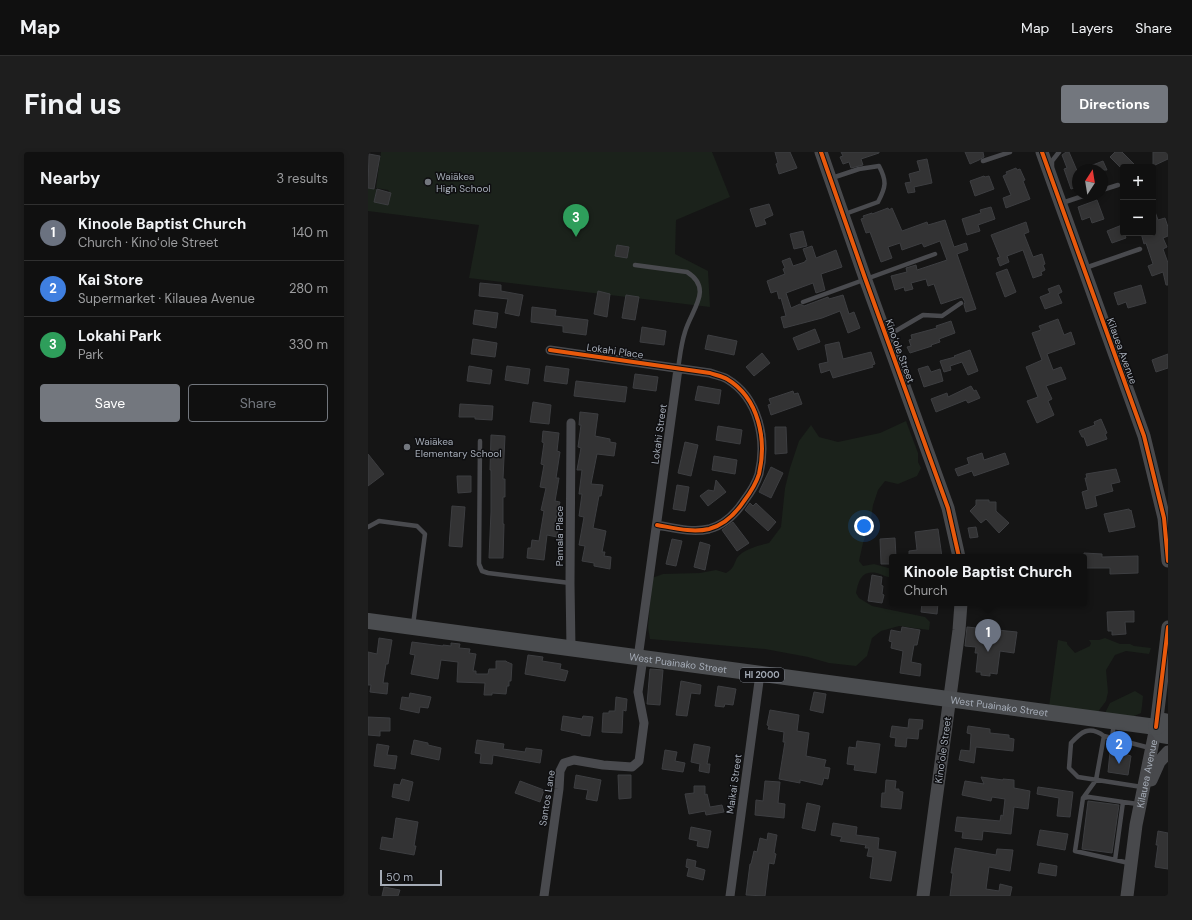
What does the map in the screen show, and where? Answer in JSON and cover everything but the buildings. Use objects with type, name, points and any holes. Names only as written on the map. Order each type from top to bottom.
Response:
[{"type":"highway","name":"West Puainako Street","points":[[368,621],[1164,728]]},
{"type":"street","name":"Kinoʻole Street","points":[[820,152],[948,508],[958,554]]},
{"type":"street","name":"Kilauea Avenue","points":[[1042,152],[1144,436],[1164,518],[1168,561]]},
{"type":"street","name":"Lokahi Place","points":[[550,350],[710,373],[726,378],[740,388],[750,401],[761,429],[762,458],[758,475],[751,491],[734,514],[710,529],[693,531],[658,525]]},
{"type":"street","name":"Lokahi Street","points":[[640,658],[678,369]]},
{"type":"street","name":"Pamala Place","points":[[571,423],[571,649]]},
{"type":"street","name":"Kinoʻole Street","points":[[923,896],[950,700],[961,606]]},
{"type":"street","name":"Kilauea Avenue","points":[[1127,896],[1136,825],[1151,749],[1164,728],[1168,628]]},
{"type":"street","points":[[1168,628],[1168,651]]},
{"type":"street","name":"Santos Lane","points":[[544,896],[559,789],[560,771],[564,764],[574,760],[603,765],[632,766],[639,761],[644,723],[638,692],[640,658]]},
{"type":"street","name":"Maikai Street","points":[[730,896],[760,674]]},
{"type":"street","points":[[1136,825],[1158,762],[1168,752]]},
{"type":"lane","points":[[983,161],[1010,152]]},
{"type":"lane","points":[[1051,177],[1052,161],[1059,152]]},
{"type":"lane","points":[[830,179],[859,169],[879,166],[885,176],[884,191],[878,202],[843,214]]},
{"type":"lane","points":[[1108,188],[1118,185]]},
{"type":"lane","points":[[1060,203],[1072,199]]},
{"type":"lane","points":[[1084,269],[1140,249]]},
{"type":"lane","points":[[803,302],[865,278],[936,254]]},
{"type":"lane","name":"Lokahi Street","points":[[635,265],[687,272],[694,277],[698,283],[700,296],[685,330],[678,369]]},
{"type":"lane","points":[[886,337],[923,315],[942,316],[960,303]]},
{"type":"lane","points":[[480,441],[479,564],[482,570],[488,573],[570,583]]},
{"type":"lane","points":[[368,527],[379,521],[418,526],[425,534],[413,627]]},
{"type":"lane","points":[[1112,738],[1114,722]]},
{"type":"lane","points":[[1143,787],[1078,777],[1069,768],[1071,743],[1080,733],[1087,731],[1098,732],[1104,736],[1151,749]]},
{"type":"lane","points":[[1104,736],[1096,780],[1084,798],[1075,851],[1131,863]]},
{"type":"lane","points":[[1084,798],[1089,797],[1140,805]]},
{"type":"lane","points":[[1115,860],[1123,802]]},
{"type":"shaded area","points":[[381,152],[712,152],[730,197],[676,220],[675,254],[708,271],[710,307],[469,278],[479,225],[368,211],[368,188],[377,189],[374,202],[388,205],[391,194],[388,190],[376,188]]},
{"type":"shaded area","points":[[906,421],[918,453],[918,462],[921,468],[917,476],[898,484],[885,481],[878,490],[859,561],[863,566],[874,564],[889,568],[889,577],[874,573],[866,574],[860,579],[856,593],[859,598],[872,606],[925,617],[930,622],[929,630],[899,626],[881,631],[872,638],[867,656],[856,666],[829,663],[808,657],[765,649],[650,639],[648,628],[652,578],[663,574],[700,573],[716,570],[726,573],[732,568],[737,558],[743,552],[769,543],[781,527],[785,488],[799,441],[811,425],[819,437],[838,442],[880,433]]},
{"type":"shaded area","points":[[1105,638],[1120,644],[1130,644],[1134,646],[1151,648],[1149,654],[1126,651],[1115,655],[1106,670],[1108,692],[1106,701],[1097,713],[1049,707],[1058,640],[1067,642],[1075,653],[1090,646],[1091,643],[1089,640],[1099,640]]},
{"type":"shaded area","points":[[1135,691],[1143,696],[1141,713],[1132,717],[1105,713],[1110,703]]},
{"type":"cycle path","points":[[821,152],[948,508],[958,554]]},
{"type":"cycle path","points":[[1042,152],[1144,436],[1164,518],[1168,561]]},
{"type":"cycle path","points":[[550,350],[710,373],[727,379],[738,387],[747,397],[758,421],[762,447],[759,474],[755,485],[748,495],[729,518],[720,525],[709,529],[676,529],[657,525]]},
{"type":"cycle path","points":[[1156,727],[1168,627]]},
{"type":"place","name":"Waiākea High School","points":[[428,182]]},
{"type":"place","name":"Lokahi Park","points":[[576,237]]},
{"type":"place","name":"Waiākea Elementary School","points":[[407,447]]},
{"type":"place","name":"Kinoole Baptist Church","points":[[988,652]]},
{"type":"place","name":"Kai Store","points":[[1119,764]]}]
